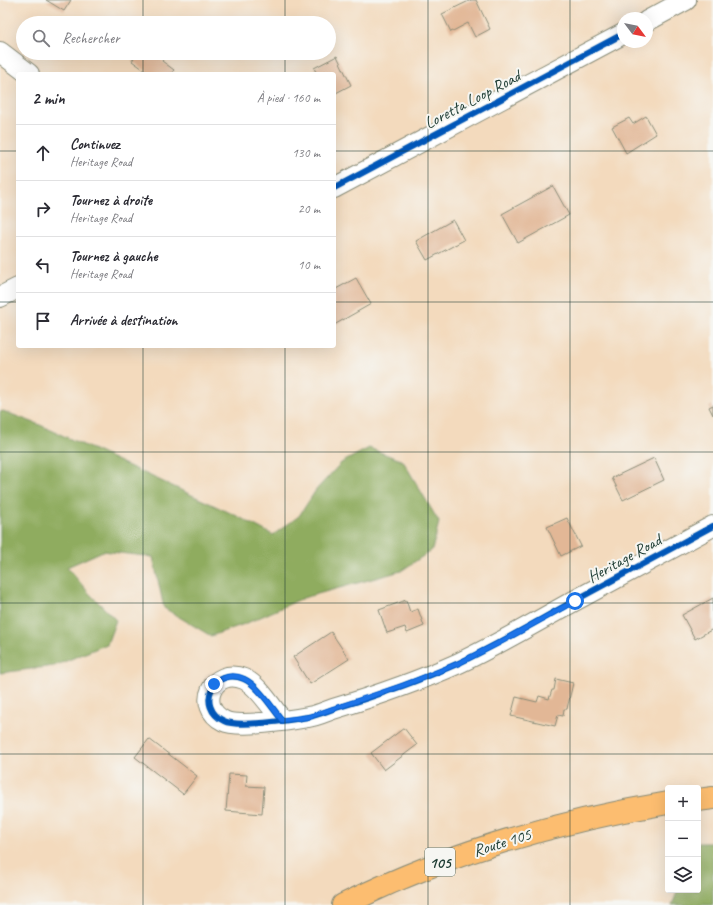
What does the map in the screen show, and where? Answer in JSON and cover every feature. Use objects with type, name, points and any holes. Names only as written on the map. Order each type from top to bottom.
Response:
[{"type":"main road","points":[[701,800],[713,798]]},
{"type":"main road","name":"Route 105","points":[[343,905],[448,859],[497,842],[585,819],[665,804]]},
{"type":"street","points":[[653,18],[686,0]]},
{"type":"street","name":"Loretta Loop Road","points":[[336,187],[617,37]]},
{"type":"street","points":[[0,52],[26,72]]},
{"type":"street","points":[[0,297],[16,289]]},
{"type":"street","name":"Heritage Road","points":[[282,720],[308,717],[349,704],[404,685],[457,664],[497,644],[713,526]]},
{"type":"green space","points":[[3,411],[40,425],[237,516],[273,535],[299,516],[316,490],[341,463],[369,448],[403,461],[439,522],[432,550],[401,571],[303,598],[247,623],[211,636],[164,608],[153,557],[103,551],[67,567],[88,592],[116,620],[107,644],[54,666],[0,673],[0,412]]},
{"type":"green space","points":[[701,843],[713,843],[713,905],[672,905],[677,893],[701,893]]},
{"type":"building","points":[[46,0],[71,0],[64,11]]},
{"type":"building","points":[[471,0],[476,0],[490,29],[475,37],[468,23],[451,32],[442,14]]},
{"type":"building","points":[[336,57],[351,85],[336,93],[336,72],[316,72],[314,68],[329,60],[336,60]]},
{"type":"building","points":[[163,60],[174,70],[172,72],[147,72],[132,61]]},
{"type":"building","points":[[646,116],[656,134],[626,153],[612,127],[629,118],[633,124]]},
{"type":"building","points":[[553,186],[569,215],[518,243],[502,214]]},
{"type":"building","points":[[453,220],[464,240],[427,260],[416,241]]},
{"type":"building","points":[[356,278],[371,304],[336,324],[336,289]]},
{"type":"building","points":[[713,405],[713,415],[709,407]]},
{"type":"building","points":[[654,458],[664,480],[623,500],[612,478]]},
{"type":"building","points":[[567,518],[581,546],[561,556],[547,527]]},
{"type":"building","points":[[713,598],[713,629],[695,639],[682,615]]},
{"type":"building","points":[[406,600],[410,612],[418,609],[424,626],[407,633],[405,627],[387,633],[379,610]]},
{"type":"building","points":[[331,632],[349,659],[310,684],[293,657]]},
{"type":"building","points":[[556,679],[573,683],[567,709],[564,709],[563,716],[558,715],[555,726],[511,716],[516,697],[537,702],[539,696],[549,699],[552,690],[554,690]]},
{"type":"building","points":[[404,728],[417,745],[384,770],[371,753]]},
{"type":"building","points":[[149,739],[197,776],[183,794],[135,757]]},
{"type":"building","points":[[229,774],[247,775],[246,786],[264,787],[262,814],[226,811]]},
{"type":"cycle path","points":[[336,187],[617,37]]},
{"type":"cycle path","points":[[282,720],[260,691],[244,679],[233,676],[224,678],[216,683],[209,698],[215,715],[224,721],[240,724],[265,723],[317,715],[365,699],[459,663],[503,641],[713,526]]},
{"type":"route","points":[[214,684],[220,679],[228,676],[244,678],[254,685],[282,720],[308,717],[404,685],[457,664],[575,601]]}]
